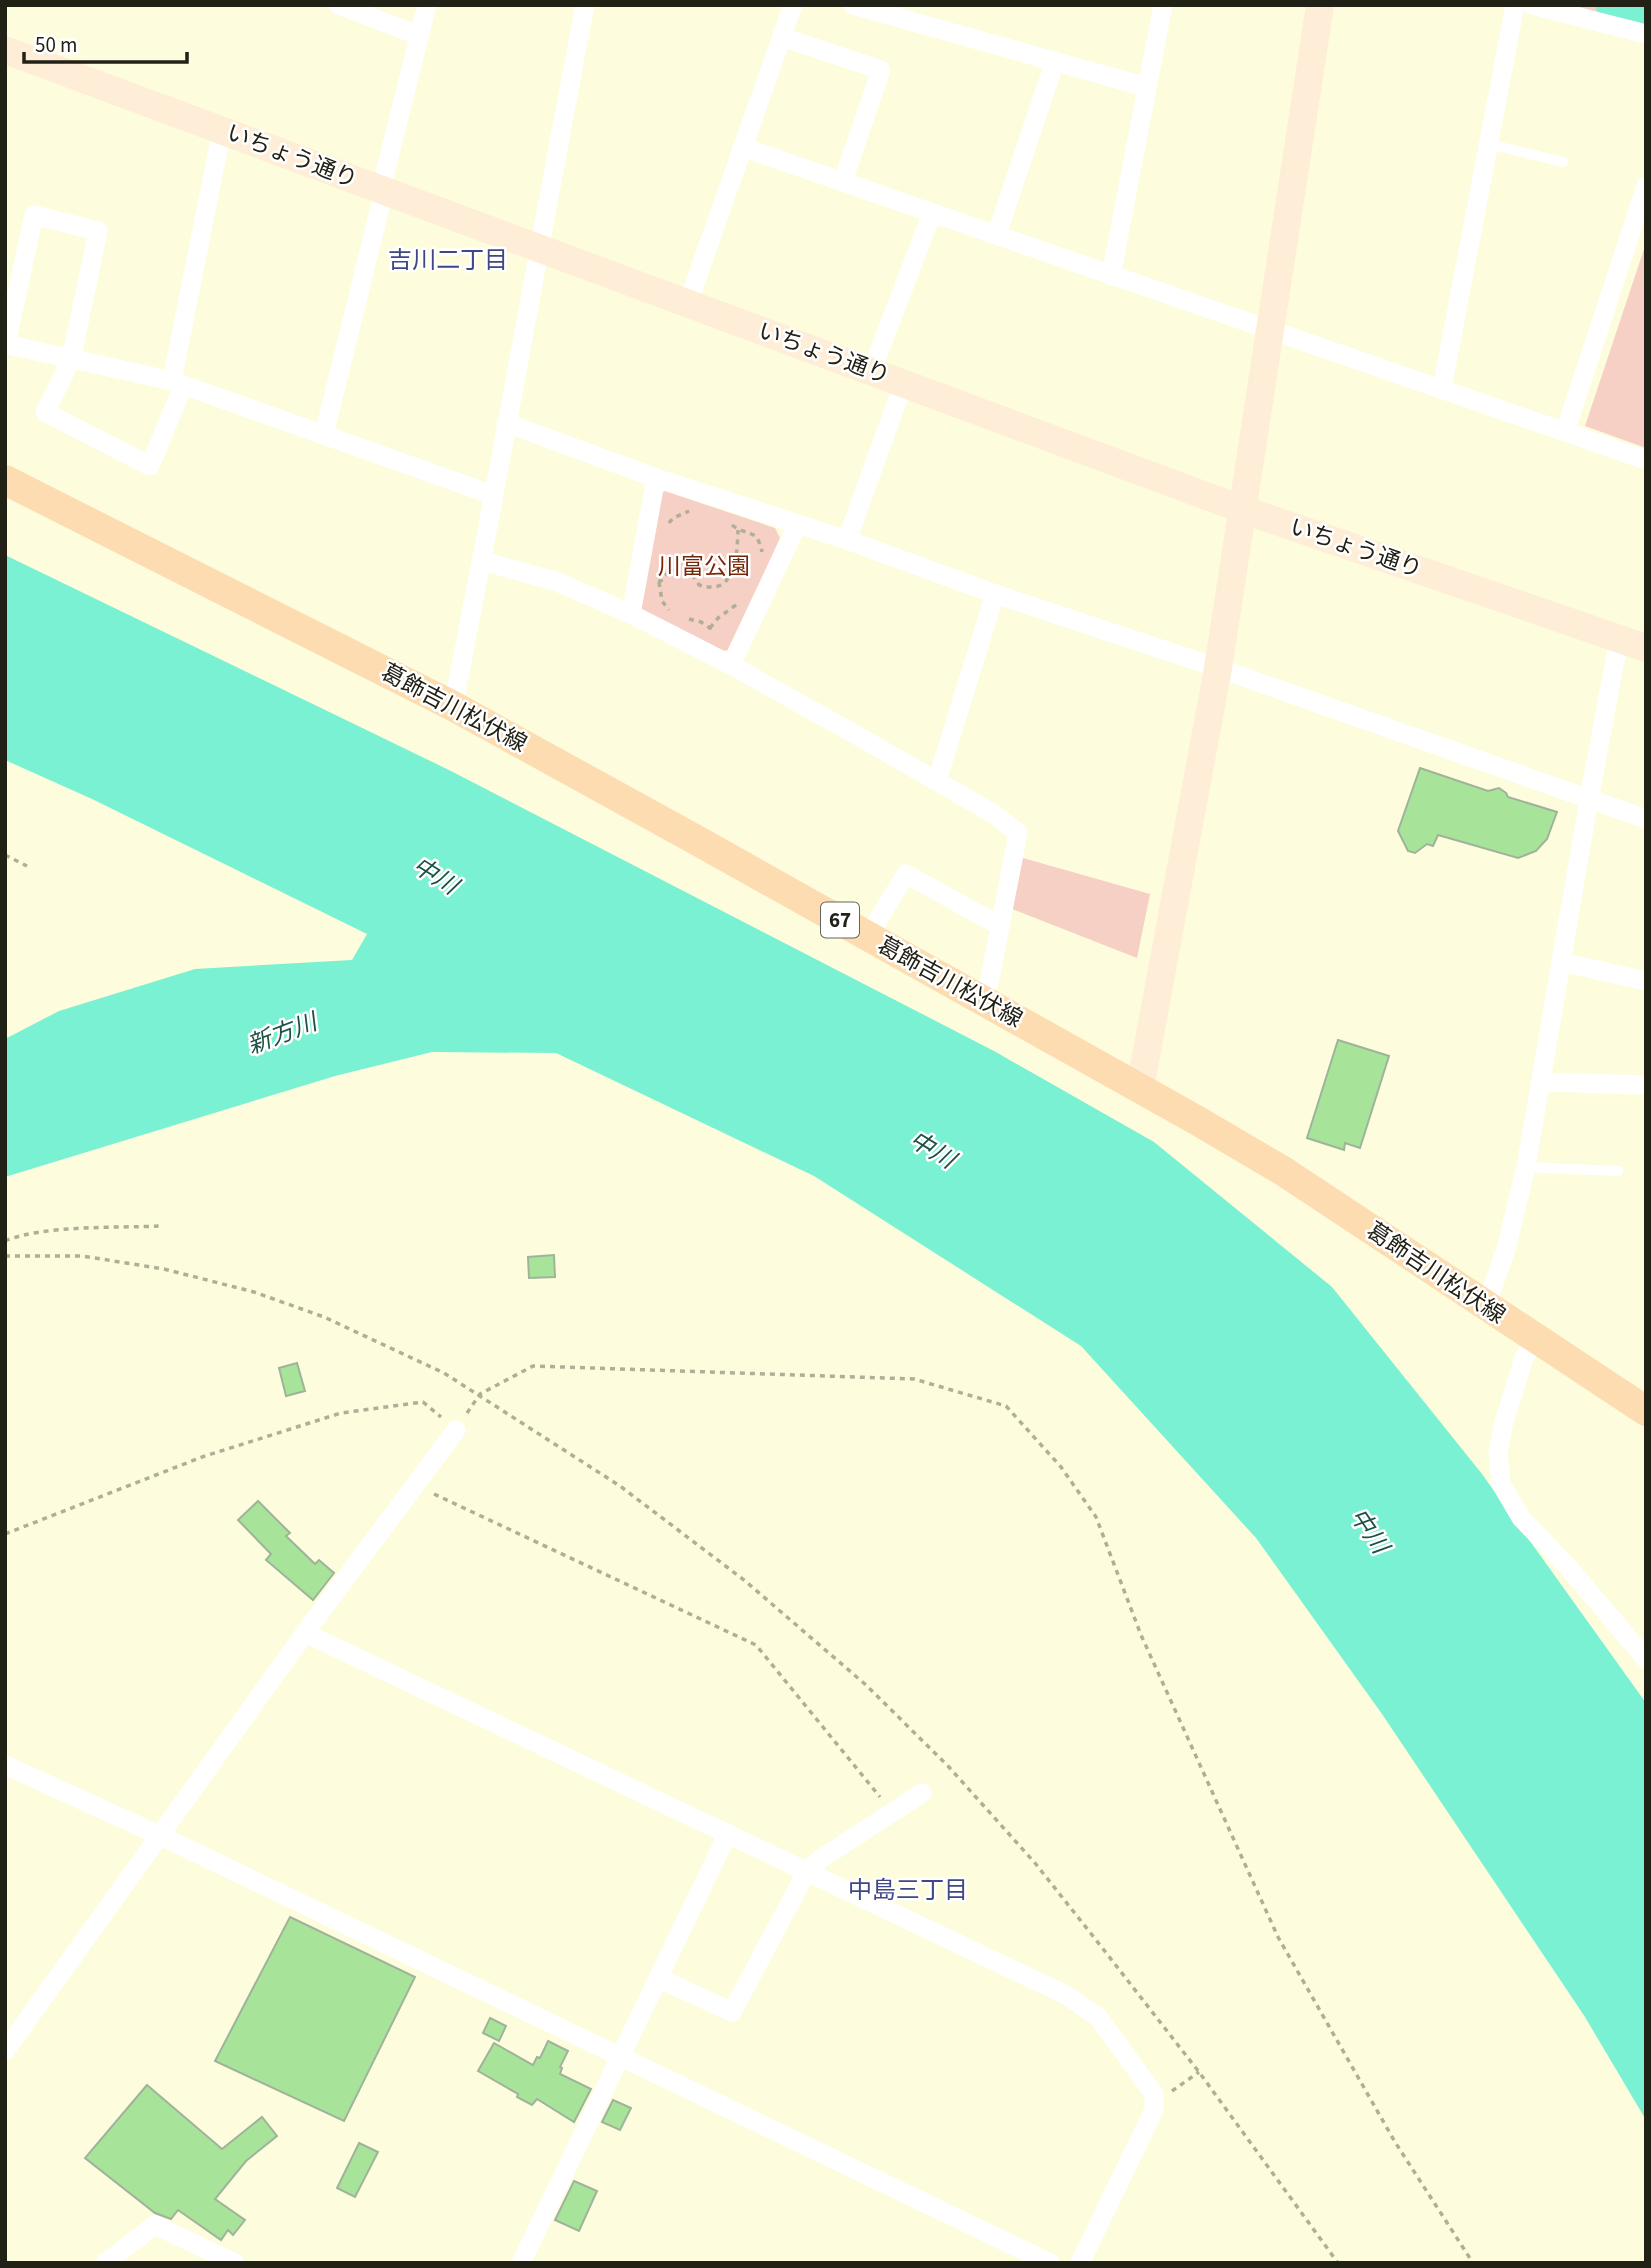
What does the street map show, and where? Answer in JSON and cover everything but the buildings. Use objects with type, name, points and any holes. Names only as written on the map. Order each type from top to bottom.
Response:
[{"type":"main road","name":"葛飾吉川松伏線","points":[[5,481],[453,706],[1140,1088],[1283,1171],[1646,1411]]},
{"type":"street","points":[[339,5],[418,35]]},
{"type":"street","points":[[324,435],[427,5]]},
{"type":"street","points":[[453,706],[585,5]]},
{"type":"street","points":[[688,303],[793,5]]},
{"type":"street","points":[[853,5],[882,9],[1146,86]]},
{"type":"street","points":[[1111,276],[1163,5]]},
{"type":"street","points":[[1140,1088],[1218,668],[1320,5]]},
{"type":"street","points":[[1442,388],[1515,5]]},
{"type":"street","points":[[1532,5],[1646,34]]},
{"type":"street","points":[[782,37],[881,69],[843,181]]},
{"type":"street","name":"いちょう通り","points":[[5,50],[1244,510],[1646,648]]},
{"type":"street","points":[[997,234],[1055,61]]},
{"type":"street","points":[[222,130],[177,384],[150,466],[45,412],[71,360],[98,230],[34,215],[6,344],[71,360],[177,384],[493,495]]},
{"type":"street","points":[[742,147],[1646,460]]},
{"type":"street","points":[[1565,432],[1646,186]]},
{"type":"street","points":[[872,370],[932,214]]},
{"type":"street","points":[[847,540],[904,382]]},
{"type":"street","points":[[506,423],[656,478],[847,540],[995,594],[1218,668],[1646,819]]},
{"type":"street","points":[[631,614],[656,478]]},
{"type":"street","points":[[730,665],[797,525]]},
{"type":"street","points":[[482,561],[555,581],[631,614],[730,665],[937,781],[997,816],[1018,833],[989,984],[980,999]]},
{"type":"street","points":[[937,781],[995,594]]},
{"type":"street","points":[[1486,1306],[1506,1249],[1526,1167],[1619,639]]},
{"type":"street","points":[[868,936],[906,874],[1000,926]]},
{"type":"street","points":[[1561,962],[1646,981]]},
{"type":"street","points":[[1542,1082],[1646,1085]]},
{"type":"street","points":[[1535,1339],[1524,1358],[1504,1422],[1498,1452],[1501,1484],[1521,1518],[1568,1567],[1646,1659]]},
{"type":"street","points":[[5,2051],[305,1633],[460,1423]]},
{"type":"street","points":[[305,1633],[1066,1995],[1098,2017],[1154,2094],[1154,2110],[1080,2263]]},
{"type":"street","points":[[5,1765],[161,1836],[1050,2263]]},
{"type":"street","points":[[658,1978],[732,2012],[807,1871],[822,1857],[922,1793]]},
{"type":"street","points":[[521,2263],[728,1833]]},
{"type":"street","points":[[105,2263],[155,2225],[235,2263]]},
{"type":"lane","points":[[1488,144],[1563,162]]},
{"type":"lane","points":[[1526,1167],[1618,1171]]},
{"type":"path","points":[[666,527],[673,518],[690,511]]},
{"type":"path","points":[[726,522],[738,530],[748,530],[758,538],[762,555]]},
{"type":"path","points":[[678,614],[668,610],[662,601],[659,579],[669,571],[678,569],[691,573],[699,585],[720,585],[734,571],[738,530]]},
{"type":"path","points":[[707,636],[718,618],[743,601]]},
{"type":"path","points":[[688,618],[710,628]]},
{"type":"path","points":[[5,855],[27,866]]},
{"type":"path","points":[[5,1241],[18,1236],[72,1229],[159,1226]]},
{"type":"path","points":[[5,1256],[82,1256],[164,1269],[254,1292],[324,1317],[444,1373],[480,1394]]},
{"type":"path","points":[[5,1534],[202,1457],[341,1413],[423,1402],[460,1423],[480,1394],[533,1366],[914,1379],[1006,1406],[1060,1467],[1096,1517],[1141,1636],[1278,1937],[1395,2142],[1473,2263]]},
{"type":"path","points":[[415,1485],[757,1645],[893,1812]]},
{"type":"path","points":[[1174,2090],[1199,2072]]},
{"type":"green space","points":[[1570,5],[1646,5],[1646,25]]},
{"type":"green space","points":[[1646,243],[1646,448],[1585,426]]},
{"type":"green space","name":"川富公園","points":[[665,491],[775,528],[780,538],[730,650],[722,651],[642,612],[638,606],[658,495]]},
{"type":"green space","points":[[1023,858],[1150,894],[1137,958],[1012,909]]},
{"type":"water","points":[[5,555],[449,770],[994,1051],[1154,1142],[1332,1287],[1482,1474],[1646,1703],[1646,2120],[1585,2017],[1382,1714],[1256,1538],[1081,1346],[814,1176],[556,1053],[432,1052],[335,1076],[5,1177],[5,1039],[59,1011],[195,969],[352,960],[367,934],[92,799],[5,760]]},
{"type":"waterway","points":[[1615,5],[1646,13]]},
{"type":"district","name":"吉川二丁目","points":[[448,260]]},
{"type":"district","name":"中島三丁目","points":[[908,1890]]},
{"type":"water label","name":"中川","points":[[435,876]]},
{"type":"water label","name":"新方川","points":[[282,1034]]},
{"type":"water label","name":"中川","points":[[932,1150]]},
{"type":"water label","name":"中川","points":[[1369,1531]]}]
